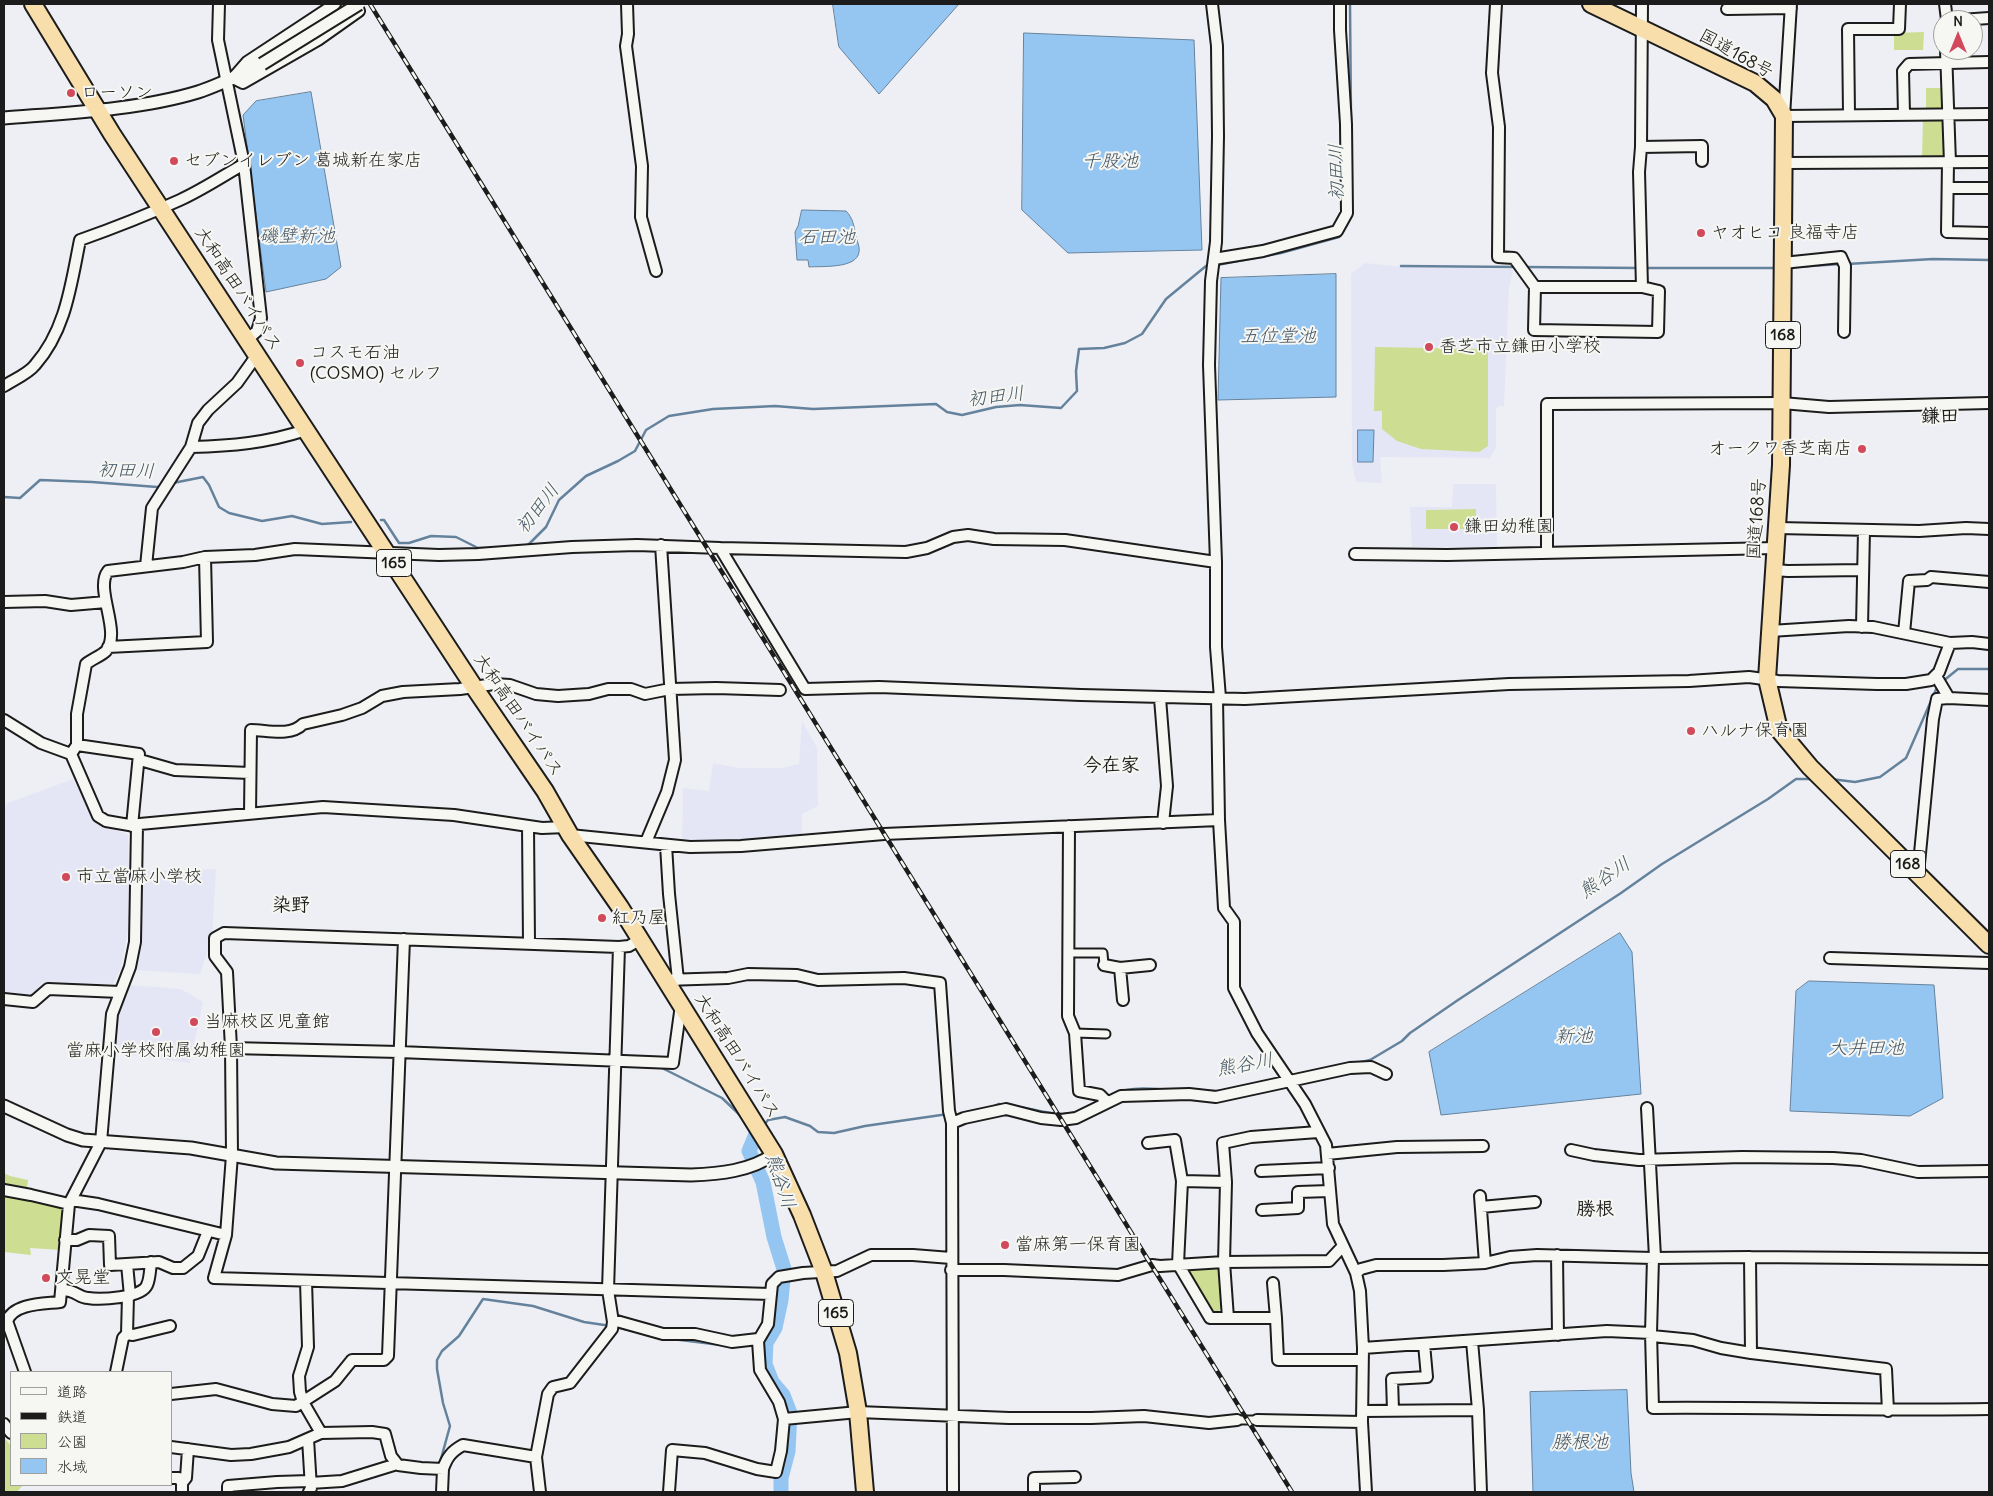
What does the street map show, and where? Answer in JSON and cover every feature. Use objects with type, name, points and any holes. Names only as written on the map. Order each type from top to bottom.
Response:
[{"type":"highway","name":"大和高田バイパス","points":[[33,4],[98,110],[474,687],[545,791],[568,831],[620,907],[639,940],[671,980],[681,1004],[756,1122],[769,1154],[802,1215],[824,1272],[848,1353],[858,1412],[865,1492]]},
{"type":"highway","name":"国道168号","points":[[1591,4],[1755,83],[1774,99],[1784,116],[1782,404],[1778,528],[1767,679],[1779,730],[1810,767],[1989,945]]},
{"type":"street","points":[[218,4],[218,40],[230,79],[244,164],[261,318],[257,331],[248,339]]},
{"type":"street","points":[[230,79],[247,62],[335,4]]},
{"type":"street","points":[[230,79],[243,83],[318,40],[359,11],[355,4]]},
{"type":"street","points":[[4,118],[98,110],[170,99],[198,92],[262,64],[359,4]]},
{"type":"street","points":[[627,4],[628,34],[626,46],[642,166],[641,217],[656,271]]},
{"type":"street","points":[[1212,4],[1217,46],[1218,118],[1216,242],[1213,263],[1209,365],[1216,562],[1219,820],[1224,908],[1234,922],[1234,988],[1257,1033],[1305,1104],[1326,1145],[1333,1224],[1342,1247],[1356,1273],[1360,1291],[1363,1348],[1362,1416],[1366,1492]]},
{"type":"street","points":[[1213,263],[1337,231],[1347,213],[1346,124],[1340,4]]},
{"type":"street","points":[[1496,4],[1492,73],[1499,127],[1498,257],[1514,258],[1535,287],[1534,330],[1658,332],[1659,291],[1642,287],[1535,287]]},
{"type":"street","points":[[1642,4],[1641,147],[1639,172],[1642,287]]},
{"type":"street","points":[[1849,114],[1848,29],[1899,29],[1900,4]]},
{"type":"street","points":[[1727,8],[1791,6],[1784,116],[1989,114]]},
{"type":"street","points":[[1946,60],[1949,163],[1948,232],[1989,233]]},
{"type":"street","points":[[1904,114],[1903,71],[1909,64],[1989,62]]},
{"type":"street","points":[[1641,147],[1702,146],[1702,161]]},
{"type":"street","points":[[1784,163],[1989,162]]},
{"type":"street","points":[[4,386],[34,367],[51,343],[65,314],[80,240],[179,200],[244,164]]},
{"type":"street","points":[[1948,188],[1989,188]]},
{"type":"street","points":[[1783,263],[1841,257],[1844,263],[1844,332]]},
{"type":"street","points":[[146,566],[152,508],[172,480],[191,447],[198,423],[208,410],[237,383],[257,355]]},
{"type":"street","points":[[1546,554],[1547,404],[1782,404],[1829,407],[1989,403]]},
{"type":"street","points":[[191,447],[254,443],[282,438],[306,430]]},
{"type":"street","points":[[1778,528],[1920,532],[1966,528],[1989,529]]},
{"type":"street","points":[[1862,627],[1864,530]]},
{"type":"street","points":[[71,754],[77,745],[77,714],[86,664],[105,652],[112,636],[106,602],[105,579],[108,571],[183,562],[205,557],[255,555],[295,549],[387,554],[478,554],[572,547],[661,545],[906,552],[927,548],[953,537],[968,535],[1008,539],[1065,540],[1216,562]]},
{"type":"street","points":[[646,842],[667,792],[675,760],[661,545]]},
{"type":"street","points":[[720,548],[805,689],[879,687],[1160,698],[1246,699],[1509,684],[1689,681],[1749,677],[1906,684],[1930,680],[1936,676],[1950,643]]},
{"type":"street","points":[[1355,554],[1546,554],[1776,548]]},
{"type":"street","points":[[108,647],[207,642],[205,557]]},
{"type":"street","points":[[1774,570],[1864,570]]},
{"type":"street","points":[[1904,633],[1909,581],[1927,580],[1931,577],[1989,582]]},
{"type":"street","points":[[4,602],[45,601],[71,605],[106,602]]},
{"type":"street","points":[[1770,631],[1862,627],[1904,633],[1950,643],[1972,642],[1989,644]]},
{"type":"street","points":[[1936,676],[1948,695]]},
{"type":"street","points":[[250,814],[251,730],[268,730],[274,733],[299,728],[303,724],[342,715],[362,708],[382,696],[494,684],[510,685],[536,694],[558,696],[589,694],[608,689],[631,689],[645,694],[670,689],[780,690]]},
{"type":"street","points":[[1918,874],[1933,719],[1937,699],[1948,695],[1989,700]]},
{"type":"street","points":[[1160,698],[1166,786],[1163,823]]},
{"type":"street","points":[[4,720],[41,743],[71,754],[98,816],[106,821],[135,826],[324,807],[454,815],[666,845],[740,846],[884,834],[1219,820]]},
{"type":"street","points":[[24,1371],[13,1334],[5,1319],[18,1309],[60,1302],[70,1202],[100,1142],[112,1014],[130,967],[135,942],[135,826],[140,754],[77,745]]},
{"type":"street","points":[[140,760],[175,770],[250,773]]},
{"type":"street","points":[[528,826],[530,943]]},
{"type":"street","points":[[1069,826],[1070,953],[1068,1016],[1075,1033],[1079,1091],[1103,1098],[1189,1094],[1216,1097],[1350,1068],[1371,1067],[1386,1074]]},
{"type":"street","points":[[666,845],[671,980],[728,978],[748,974],[797,975],[818,980],[904,978],[940,983],[949,1111],[952,1123],[953,1492]]},
{"type":"street","points":[[639,940],[629,946],[619,946],[224,933],[215,938],[215,956],[227,972],[231,1048],[232,1155],[226,1236],[214,1278],[771,1294]]},
{"type":"street","points":[[172,1394],[216,1389],[272,1404],[296,1406],[335,1381],[352,1360],[384,1360],[388,1356],[404,939]]},
{"type":"street","points":[[540,1492],[536,1457],[548,1394],[553,1387],[570,1383],[612,1324],[608,1290],[619,946]]},
{"type":"street","points":[[1070,953],[1103,953],[1104,965],[1120,968],[1150,965]]},
{"type":"street","points":[[1830,958],[1989,963]]},
{"type":"street","points":[[1120,968],[1123,1000]]},
{"type":"street","points":[[4,998],[33,1002],[48,989],[120,992]]},
{"type":"street","points":[[231,1048],[615,1059],[673,1063],[681,1004]]},
{"type":"street","points":[[1075,1033],[1106,1034]]},
{"type":"street","points":[[952,1123],[964,1118],[1006,1109],[1041,1118],[1061,1120],[1076,1118],[1103,1098]]},
{"type":"street","points":[[4,1106],[67,1135],[100,1142],[191,1148],[276,1163],[691,1174],[731,1171],[769,1154]]},
{"type":"street","points":[[1647,1108],[1654,1257],[1653,1408],[1746,1407],[1888,1411],[1989,1409]]},
{"type":"street","points":[[1228,1318],[1224,1262],[1226,1182],[1224,1142],[1250,1136],[1318,1132]]},
{"type":"street","points":[[1148,1143],[1175,1140],[1182,1181],[1178,1264],[1210,1318],[1276,1318]]},
{"type":"street","points":[[1327,1154],[1397,1147],[1483,1146]]},
{"type":"street","points":[[1571,1150],[1594,1155],[1650,1159],[1833,1158],[1861,1160],[1918,1172],[1989,1171]]},
{"type":"street","points":[[1261,1171],[1329,1168]]},
{"type":"street","points":[[1182,1181],[1226,1182]]},
{"type":"street","points":[[4,1190],[70,1202],[98,1204],[226,1236]]},
{"type":"street","points":[[1262,1210],[1298,1208],[1298,1192],[1330,1191]]},
{"type":"street","points":[[1485,1263],[1480,1202],[1535,1202]]},
{"type":"street","points":[[65,1240],[77,1240],[89,1235],[109,1236],[110,1265],[159,1262],[173,1268],[183,1268],[198,1256],[208,1231]]},
{"type":"street","points":[[951,1270],[1013,1270],[1118,1275],[1152,1265],[1329,1261],[1342,1247]]},
{"type":"street","points":[[669,1492],[672,1450],[705,1453],[757,1469],[776,1472],[788,1418],[760,1370],[758,1343],[768,1324],[772,1284],[779,1277],[803,1273],[837,1271],[871,1255],[914,1254],[951,1258]]},
{"type":"street","points":[[1557,1255],[1558,1335]]},
{"type":"street","points":[[1356,1273],[1361,1269],[1376,1265],[1485,1263],[1510,1257],[1557,1255],[1989,1259]]},
{"type":"street","points":[[1750,1256],[1751,1353]]},
{"type":"street","points":[[62,1290],[72,1290],[86,1298],[129,1296],[139,1293],[148,1285],[151,1262]]},
{"type":"street","points":[[116,1371],[124,1338],[127,1334],[129,1296],[127,1264]]},
{"type":"street","points":[[306,1281],[308,1347],[299,1376],[300,1392],[303,1402],[321,1433]]},
{"type":"street","points":[[1272,1283],[1278,1360],[1362,1360]]},
{"type":"street","points":[[612,1324],[663,1334],[695,1334],[732,1342],[758,1343]]},
{"type":"street","points":[[127,1334],[133,1335],[170,1326]]},
{"type":"street","points":[[1363,1348],[1607,1331],[1652,1334],[1693,1340],[1721,1348],[1751,1353],[1886,1369],[1888,1411]]},
{"type":"street","points":[[1472,1341],[1478,1410],[1481,1492]]},
{"type":"street","points":[[1394,1410],[1392,1379],[1427,1377],[1424,1344]]},
{"type":"street","points":[[788,1418],[858,1412],[1057,1419],[1144,1416],[1209,1423],[1237,1420],[1362,1416],[1394,1410],[1478,1410]]},
{"type":"street","points":[[172,1447],[231,1455],[251,1454],[288,1447],[321,1433],[372,1432],[385,1434],[391,1456],[397,1464]]},
{"type":"street","points":[[308,1439],[310,1485]]},
{"type":"street","points":[[442,1492],[440,1469],[454,1449],[463,1445],[536,1457]]},
{"type":"street","points":[[182,1488],[186,1478],[188,1449]]},
{"type":"street","points":[[228,1492],[228,1486],[277,1482],[310,1485],[342,1481],[397,1464],[440,1469]]},
{"type":"street","points":[[1034,1492],[1034,1478],[1074,1477]]},
{"type":"street","points":[[172,1478],[179,1478],[182,1488]]},
{"type":"shaded area","name":"香芝市立鎌田小学校","points":[[1365,263],[1402,267],[1511,269],[1513,271],[1509,287],[1504,406],[1499,406],[1496,409],[1496,448],[1490,458],[1380,457],[1382,483],[1356,482],[1352,463],[1351,274]]},
{"type":"shaded area","name":"鎌田幼稚園","points":[[1453,484],[1496,484],[1497,548],[1412,547],[1410,507],[1452,507]]},
{"type":"shaded area","points":[[802,721],[817,748],[818,806],[802,814],[802,839],[682,844],[683,788],[709,791],[713,763],[740,768],[783,768],[799,764]]},
{"type":"shaded area","name":"市立當麻小学校","points":[[73,779],[94,820],[128,835],[130,919],[121,968],[113,984],[42,983],[32,995],[4,993],[4,808],[8,803]]},
{"type":"shaded area","name":"市立當麻小学校","points":[[216,869],[212,937],[200,974],[134,970],[140,937],[142,871]]},
{"type":"shaded area","name":"當麻小学校附属幼稚園","points":[[130,985],[181,989],[203,1002],[190,1063],[113,1053],[117,1011]]},
{"type":"green space","points":[[1924,32],[1923,50],[1894,50],[1894,33]]},
{"type":"green space","points":[[1926,88],[1944,88],[1945,113],[1926,113]]},
{"type":"green space","points":[[1923,118],[1946,118],[1946,159],[1922,159]]},
{"type":"green space","points":[[1375,347],[1488,349],[1488,446],[1479,452],[1421,449],[1397,441],[1382,429],[1382,411],[1374,411]]},
{"type":"green space","points":[[1476,509],[1476,529],[1426,529],[1426,510]]},
{"type":"green space","points":[[4,1173],[28,1180],[26,1197],[61,1206],[61,1250],[30,1248],[31,1255],[4,1252]]},
{"type":"green space","points":[[1222,1266],[1223,1299],[1220,1310],[1216,1314],[1212,1313],[1186,1273],[1189,1269]]},
{"type":"green space","points":[[4,1437],[10,1445],[10,1486],[22,1486],[17,1492],[4,1492]]},
{"type":"water","points":[[833,4],[959,4],[879,94],[839,47]]},
{"type":"water","name":"千股池","points":[[1024,33],[1194,40],[1202,250],[1068,253],[1022,210]]},
{"type":"water","name":"磯壁新池","points":[[311,92],[341,267],[326,279],[266,292],[243,115],[256,101]]},
{"type":"water","name":"石田池","points":[[802,210],[846,211],[853,222],[859,246],[857,257],[838,266],[809,267],[808,260],[797,260],[795,232]]},
{"type":"water","name":"五位堂池","points":[[1336,274],[1336,397],[1218,400],[1221,278]]},
{"type":"water","points":[[1358,430],[1374,430],[1373,462],[1358,462]]},
{"type":"water","name":"新池","points":[[1620,933],[1632,952],[1641,1094],[1441,1115],[1429,1052]]},
{"type":"water","name":"大井田池","points":[[1809,981],[1934,985],[1943,1098],[1910,1116],[1790,1111],[1796,991]]},
{"type":"water","name":"勝根池","points":[[1627,1390],[1631,1473],[1634,1492],[1533,1492],[1530,1392]]},
{"type":"waterway","name":"初田川","points":[[1350,4],[1351,120]]},
{"type":"waterway","name":"初田川","points":[[1217,265],[1281,253],[1339,237],[1341,233]]},
{"type":"waterway","points":[[1847,264],[1933,259],[1989,260]]},
{"type":"waterway","points":[[1795,267],[1841,264]]},
{"type":"waterway","name":"初田川","points":[[526,547],[546,527],[559,500],[586,476],[635,451],[646,430],[669,416],[713,409],[775,406],[813,409],[936,404],[947,412],[962,415],[996,407],[1020,405],[1061,408],[1077,391],[1076,371],[1079,349],[1104,348],[1125,343],[1142,334],[1166,299],[1206,266],[1211,265]]},
{"type":"waterway","points":[[1401,266],[1517,267]]},
{"type":"waterway","points":[[1525,267],[1639,268]]},
{"type":"waterway","points":[[1645,268],[1777,268]]},
{"type":"waterway","name":"初田川","points":[[173,483],[203,477],[209,485],[219,507],[229,513],[262,521],[292,516],[322,524],[351,522]]},
{"type":"waterway","name":"初田川","points":[[4,497],[20,498],[40,480],[163,486]]},
{"type":"waterway","name":"初田川","points":[[381,520],[384,520],[399,543],[409,543],[431,536],[456,537],[478,548],[491,548]]},
{"type":"waterway","name":"熊谷川","points":[[1942,682],[1958,669],[1989,669]]},
{"type":"waterway","name":"熊谷川","points":[[1831,779],[1855,782],[1880,777],[1906,758],[1938,685]]},
{"type":"waterway","name":"熊谷川","points":[[1357,1063],[1370,1060],[1402,1041],[1410,1033],[1458,1000],[1662,864],[1768,799],[1796,779],[1813,779]]},
{"type":"waterway","points":[[271,1055],[287,1054]]},
{"type":"waterway","points":[[660,1067],[722,1098],[742,1117]]},
{"type":"waterway","name":"熊谷川","points":[[1107,1097],[1131,1089],[1174,1090]]},
{"type":"waterway","name":"熊谷川","points":[[1202,1091],[1222,1091]]},
{"type":"waterway","name":"熊谷川","points":[[992,1107],[999,1104],[1004,1105]]},
{"type":"waterway","name":"熊谷川","points":[[1012,1106],[1061,1114],[1077,1112]]},
{"type":"waterway","name":"熊谷川","points":[[764,1125],[768,1120],[785,1117],[810,1126],[818,1132],[834,1133],[865,1126],[948,1114]]},
{"type":"waterway","name":"熊谷川","points":[[757,1132],[749,1151],[763,1182],[774,1237],[784,1269],[781,1300],[775,1328],[766,1343],[765,1364],[772,1382],[783,1395],[790,1413],[788,1451],[781,1478],[781,1492]]},
{"type":"waterway","points":[[439,1466],[450,1426],[443,1403],[437,1360],[442,1351],[459,1336],[483,1299],[533,1306],[584,1322],[611,1326]]},
{"type":"waterway","points":[[616,1327],[650,1335]]},
{"type":"waterway","points":[[672,1339],[721,1345]]},
{"type":"waterway","points":[[739,1346],[756,1344]]},
{"type":"railway","points":[[370,4],[1292,1492]]},
{"type":"place","name":"ローソン","points":[[71,93]]},
{"type":"place","name":"セブンイレブン 葛城新在家店","points":[[174,161]]},
{"type":"place","name":"ヤオヒコ 良福寺店","points":[[1701,233]]},
{"type":"place","name":"香芝市立鎌田小学校","points":[[1429,347]]},
{"type":"place","name":"コスモ石油 (COSMO) セルフ","points":[[300,363]]},
{"type":"place","name":"オークワ香芝南店","points":[[1862,449]]},
{"type":"place","name":"鎌田幼稚園","points":[[1454,527]]},
{"type":"place","name":"ハルナ保育園","points":[[1691,731]]},
{"type":"place","name":"市立當麻小学校","points":[[66,877]]},
{"type":"place","name":"紅乃屋","points":[[602,918]]},
{"type":"place","name":"当麻校区児童館","points":[[194,1022]]},
{"type":"place","name":"當麻小学校附属幼稚園","points":[[156,1032]]},
{"type":"place","name":"當麻第一保育園","points":[[1005,1245]]},
{"type":"place","name":"文晃堂","points":[[46,1278]]},
{"type":"district","name":"鎌田","points":[[1940,417]]},
{"type":"district","name":"今在家","points":[[1111,766]]},
{"type":"district","name":"染野","points":[[291,906]]},
{"type":"district","name":"勝根","points":[[1595,1210]]}]
